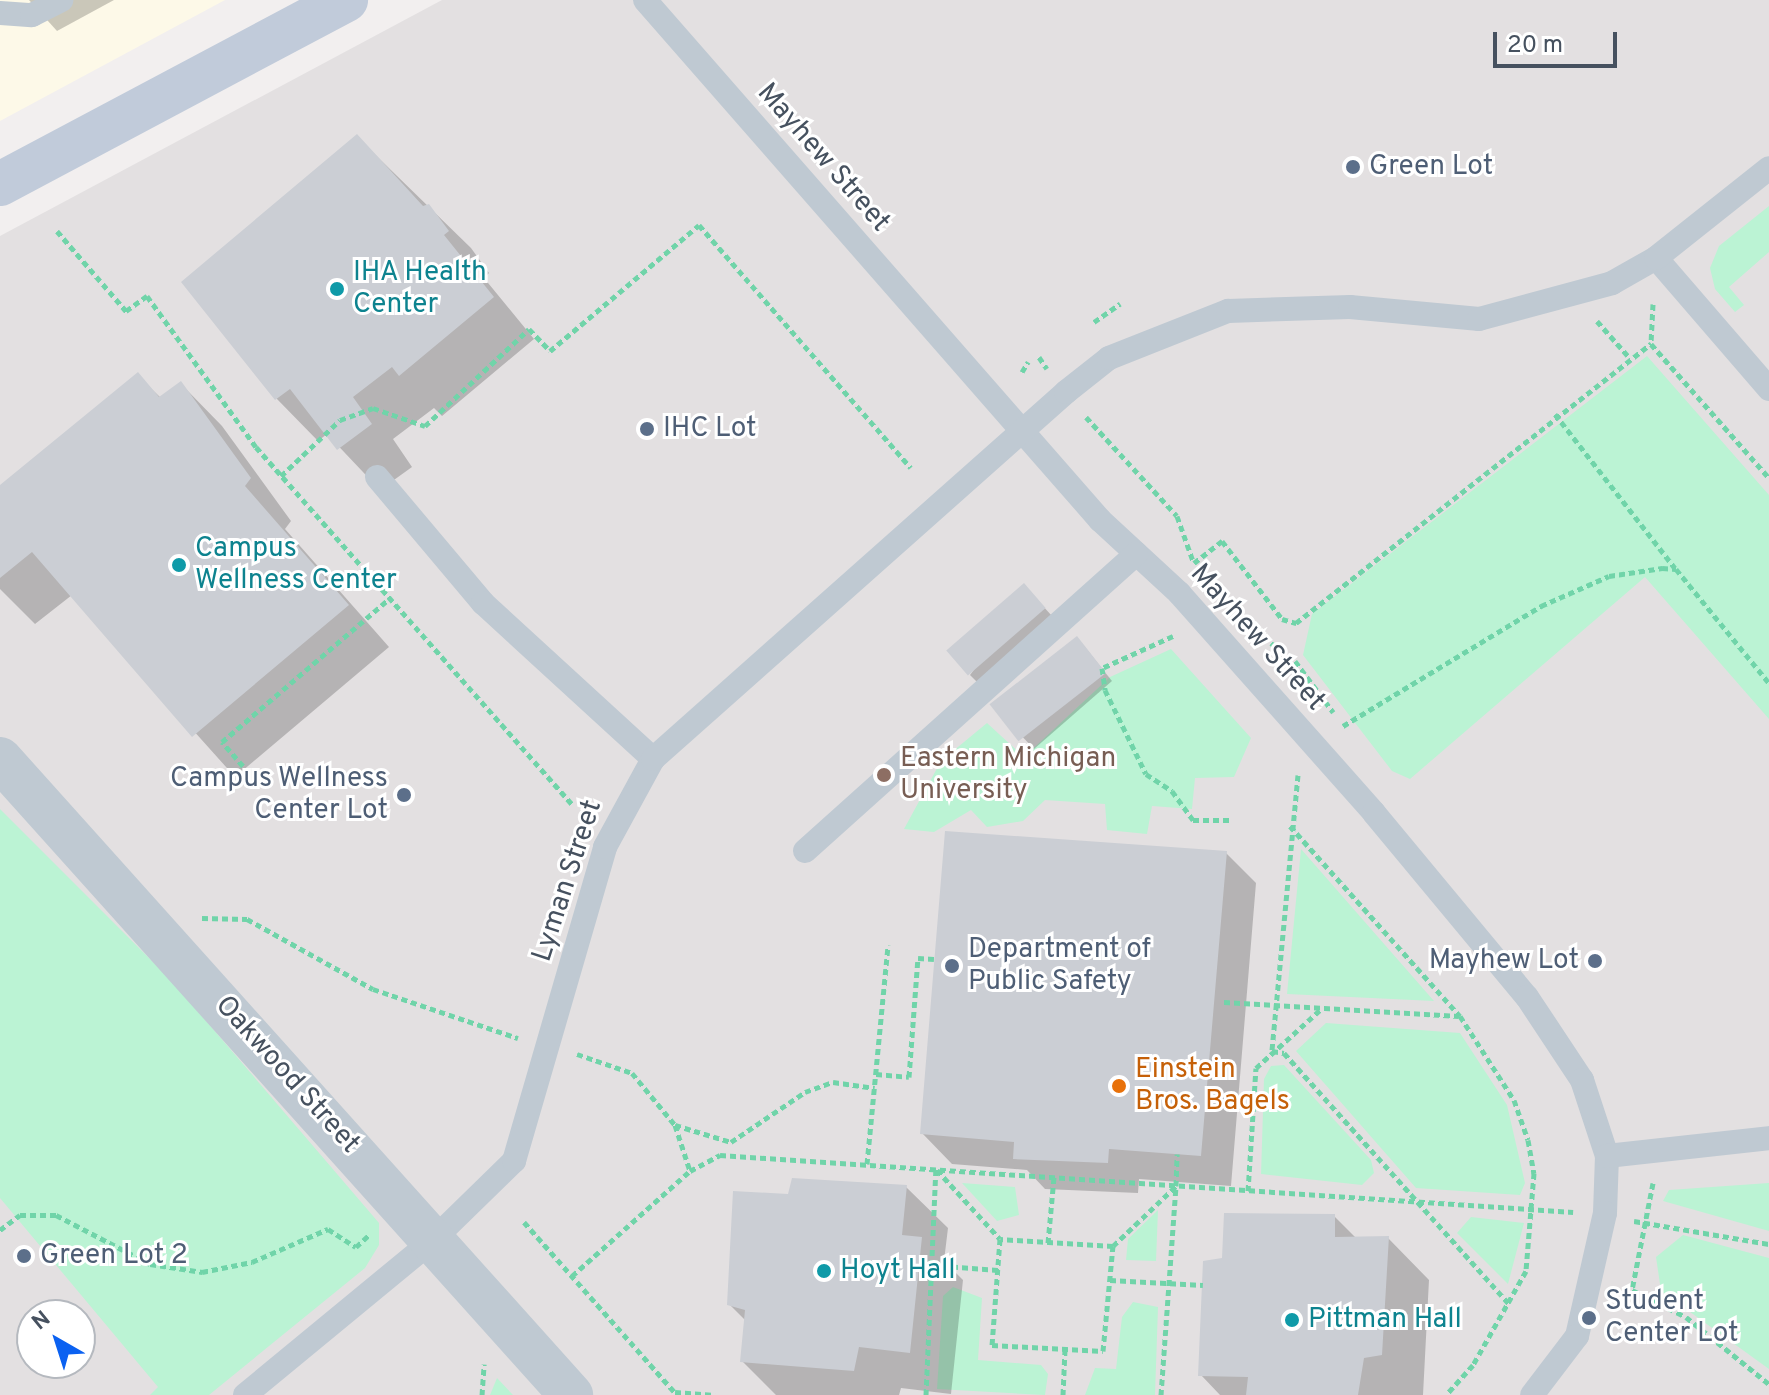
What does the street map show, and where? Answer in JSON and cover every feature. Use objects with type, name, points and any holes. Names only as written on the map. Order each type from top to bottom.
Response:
[{"type":"main road","points":[[0,184],[346,0]]},
{"type":"street","name":"Oakwood Street","points":[[0,759],[571,1395]]},
{"type":"lane","points":[[0,13],[32,15],[61,0]]},
{"type":"lane","name":"Mayhew Street","points":[[645,0],[1023,429],[1364,801],[1527,997],[1582,1080],[1607,1156],[1605,1213],[1577,1336],[1532,1395]]},
{"type":"lane","name":"Lyman Street","points":[[245,1395],[434,1239],[514,1161],[605,847],[653,759],[1023,429],[1109,358],[1228,311],[1350,307],[1479,319],[1612,283],[1656,258],[1769,168]]},
{"type":"lane","points":[[1656,258],[1769,389]]},
{"type":"lane","points":[[377,477],[483,603],[653,759]]},
{"type":"lane","points":[[805,851],[1136,554]]},
{"type":"lane","points":[[1607,1156],[1769,1138]]},
{"type":"path","points":[[281,476],[340,420],[373,408],[425,426],[529,329],[550,351],[699,225],[911,468]]},
{"type":"path","points":[[57,231],[126,311],[147,296],[281,476],[573,805]]},
{"type":"path","points":[[1656,258],[1651,344],[1769,478]]},
{"type":"path","points":[[1094,322],[1120,304]]},
{"type":"path","points":[[1588,311],[1628,356]]},
{"type":"path","points":[[1194,563],[1222,541],[1282,619],[1296,623],[1628,356],[1651,344]]},
{"type":"path","points":[[1039,357],[1046,368]]},
{"type":"path","points":[[1022,372],[1028,362]]},
{"type":"path","points":[[1082,414],[1177,516],[1194,563],[1203,576]]},
{"type":"path","points":[[1555,414],[1769,683]]},
{"type":"path","points":[[1257,634],[1295,661],[1346,728],[1541,606],[1609,576],[1676,569]]},
{"type":"path","points":[[243,766],[222,742],[389,599]]},
{"type":"path","points":[[1173,636],[1102,668],[1105,690],[1146,774],[1172,791],[1193,820],[1230,820]]},
{"type":"path","points":[[1272,1051],[1290,826],[1299,774]]},
{"type":"path","points":[[1290,826],[1460,1016],[1514,1100],[1534,1173],[1526,1271],[1509,1304],[1446,1395]]},
{"type":"path","points":[[201,919],[247,919],[373,989],[508,1035]]},
{"type":"path","points":[[867,1164],[888,945]]},
{"type":"path","points":[[876,1074],[909,1077],[918,958],[934,959]]},
{"type":"path","points":[[1224,1002],[1460,1016]]},
{"type":"path","points":[[1248,1191],[1256,1068],[1321,1008]]},
{"type":"path","points":[[1272,1051],[1284,1053],[1509,1304]]},
{"type":"path","points":[[576,1053],[632,1073],[675,1125],[690,1171]]},
{"type":"path","points":[[572,1276],[690,1171],[720,1155],[731,1142],[805,1092],[833,1082],[875,1088]]},
{"type":"path","points":[[675,1125],[731,1142]]},
{"type":"path","points":[[1161,1395],[1177,1154]]},
{"type":"path","points":[[720,1155],[1533,1211],[1605,1213],[1644,1223],[1769,1244]]},
{"type":"path","points":[[936,1169],[1000,1239],[1113,1246]]},
{"type":"path","points":[[926,1395],[936,1169]]},
{"type":"path","points":[[1048,1243],[1054,1177]]},
{"type":"path","points":[[1667,1181],[1653,1182],[1632,1290],[1686,1317],[1769,1384]]},
{"type":"path","points":[[1000,1239],[992,1345],[1103,1351],[1113,1246],[1176,1186]]},
{"type":"path","points":[[0,1230],[20,1215],[56,1215],[150,1264],[202,1272],[252,1262],[328,1229],[356,1247],[365,1238]]},
{"type":"path","points":[[524,1222],[676,1394],[715,1395]]},
{"type":"path","points":[[932,1265],[998,1270]]},
{"type":"path","points":[[1110,1280],[1203,1285]]},
{"type":"path","points":[[482,1395],[485,1349]]},
{"type":"path","points":[[1063,1395],[1065,1349]]},
{"type":"shaded area","points":[[0,0],[225,0],[0,121]]},
{"type":"shaded area","name":"Eastern Michigan University","points":[[442,0],[1769,0],[1769,1395],[0,1395],[0,236]]},
{"type":"green space","points":[[1769,206],[1769,252],[1729,287],[1744,305],[1735,312],[1715,289],[1710,268],[1719,246]]},
{"type":"green space","points":[[1647,356],[1769,495],[1769,719],[1645,577],[1410,779],[1392,771],[1303,655],[1312,614]]},
{"type":"green space","points":[[1171,649],[1251,738],[1234,777],[1195,778],[1192,809],[1152,806],[1147,834],[1107,830],[1105,804],[1045,800],[1023,821],[987,827],[971,810],[934,832],[904,829],[941,761],[987,723],[1024,757],[1110,677]]},
{"type":"green space","points":[[0,809],[171,980],[379,1223],[379,1245],[365,1268],[209,1395],[150,1395],[158,1387],[96,1313],[96,1299],[84,1299],[0,1198]]},
{"type":"green space","points":[[1301,849],[1434,1001],[1287,994]]},
{"type":"green space","points":[[1326,1023],[1460,1033],[1507,1105],[1525,1183],[1520,1195],[1416,1188],[1296,1051]]},
{"type":"green space","points":[[1284,1065],[1371,1160],[1374,1173],[1362,1185],[1261,1174],[1264,1079],[1271,1066]]},
{"type":"green space","points":[[962,1183],[1015,1187],[1019,1215],[997,1221]]},
{"type":"green space","points":[[1769,1183],[1769,1231],[1663,1201],[1669,1190]]},
{"type":"green space","points":[[1158,1210],[1156,1261],[1126,1260],[1128,1239]]},
{"type":"green space","points":[[1471,1217],[1524,1223],[1508,1284],[1457,1233]]},
{"type":"green space","points":[[1683,1235],[1769,1258],[1769,1369],[1661,1291],[1656,1257]]},
{"type":"green space","points":[[953,1287],[982,1298],[978,1360],[1041,1365],[1048,1374],[1045,1395],[937,1389],[943,1296]]},
{"type":"green space","points":[[1133,1302],[1158,1307],[1155,1395],[1085,1395],[1095,1368],[1116,1369],[1122,1317]]},
{"type":"green space","points":[[497,1378],[513,1395],[490,1395]]},
{"type":"building","name":"IHA Health Center","points":[[357,134],[423,206],[429,204],[449,231],[444,235],[494,297],[399,376],[392,367],[353,397],[372,424],[337,450],[290,389],[275,400],[181,282]]},
{"type":"building","name":"Campus Wellness Center","points":[[138,372],[159,397],[181,381],[251,478],[245,486],[349,605],[192,737],[32,552],[0,578],[0,485]]},
{"type":"building","points":[[1024,583],[1046,608],[968,675],[946,651]]},
{"type":"building","points":[[1077,636],[1106,673],[1018,741],[990,704]]},
{"type":"building","points":[[945,831],[1227,851],[1201,1156],[1109,1149],[1108,1163],[1013,1159],[1014,1142],[920,1134]]},
{"type":"building","name":"Hoyt Hall","points":[[792,1178],[907,1185],[902,1235],[922,1237],[910,1353],[859,1347],[854,1371],[740,1362],[745,1310],[727,1305],[733,1191],[788,1194]]},
{"type":"building","name":"Pittman Hall","points":[[1224,1213],[1335,1214],[1335,1237],[1389,1236],[1382,1355],[1364,1358],[1358,1395],[1246,1395],[1248,1377],[1198,1376],[1203,1261],[1222,1258]]},
{"type":"place","name":"Green Lot","points":[[1353,167]]},
{"type":"place","name":"IHA Health Center","points":[[337,289]]},
{"type":"place","name":"IHC Lot","points":[[647,429]]},
{"type":"place","name":"Campus Wellness Center","points":[[179,565]]},
{"type":"place","name":"Eastern Michigan University","points":[[884,775]]},
{"type":"place","name":"Campus Wellness Center Lot","points":[[404,795]]},
{"type":"place","name":"Mayhew Lot","points":[[1595,961]]},
{"type":"place","name":"Department of Public Safety","points":[[952,966]]},
{"type":"place","name":"Einstein Bros. Bagels","points":[[1119,1086]]},
{"type":"place","name":"Green Lot 2","points":[[24,1256]]},
{"type":"place","name":"Hoyt Hall","points":[[824,1271]]},
{"type":"place","name":"Student Center Lot","points":[[1589,1318]]},
{"type":"place","name":"Pittman Hall","points":[[1292,1320]]}]
